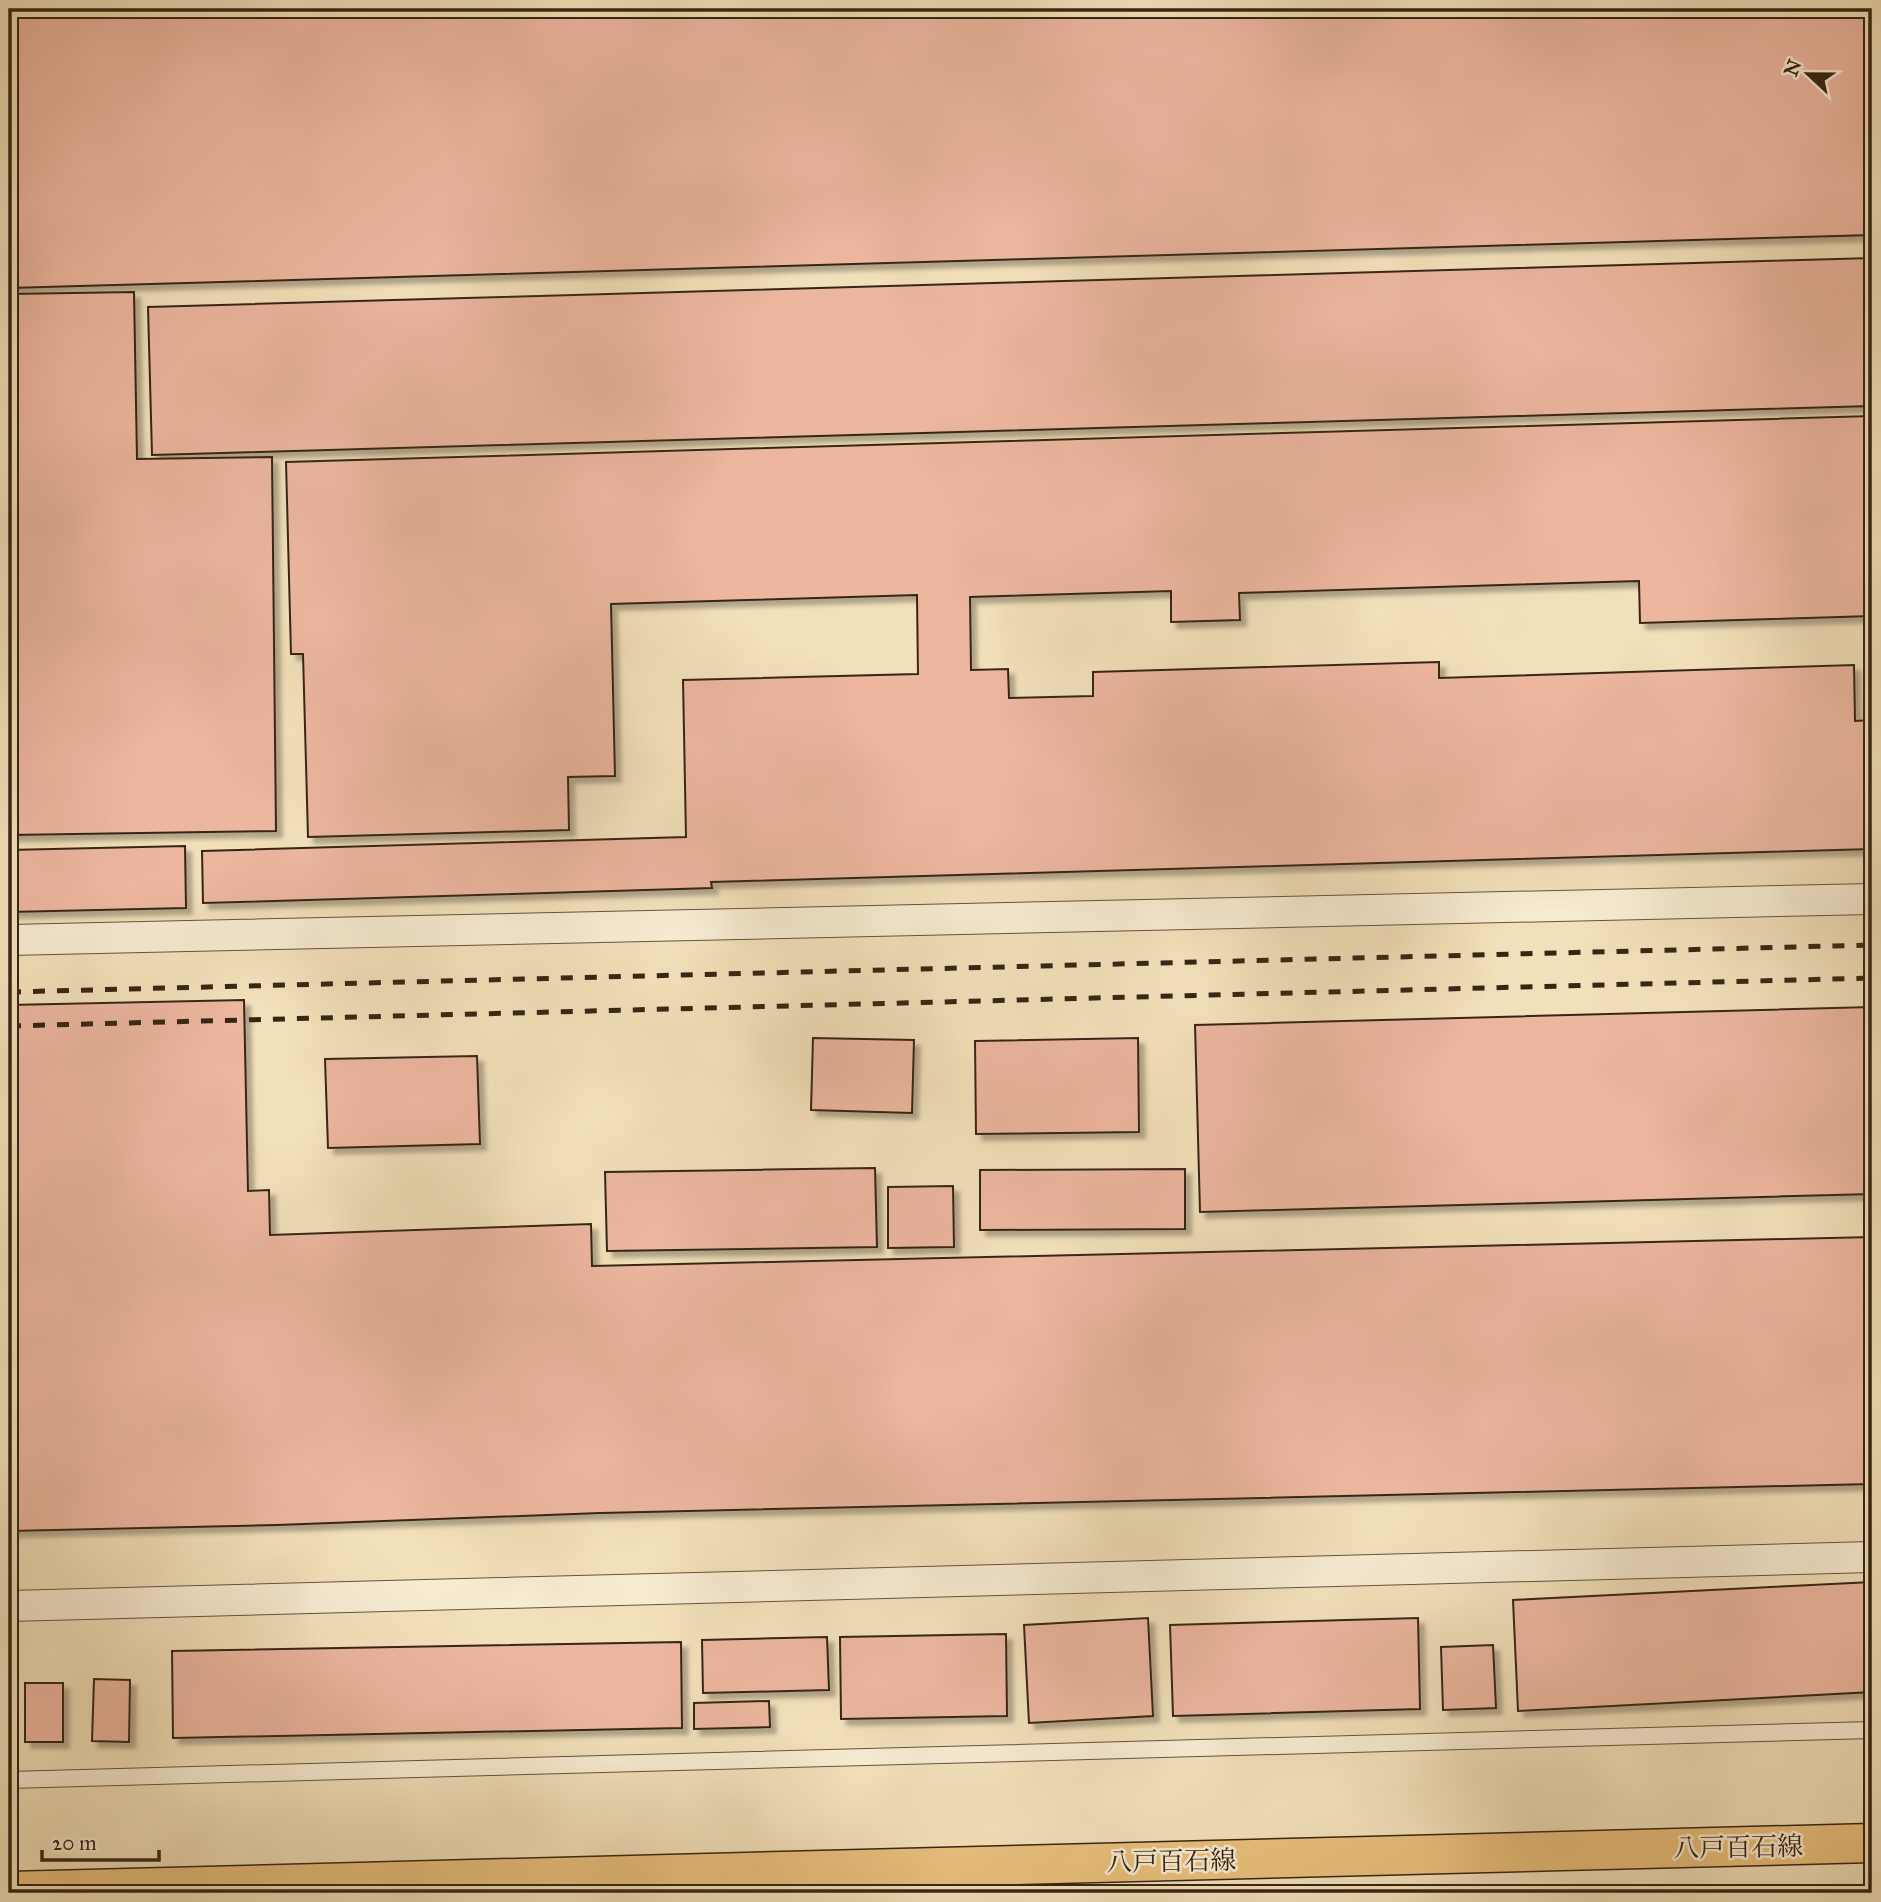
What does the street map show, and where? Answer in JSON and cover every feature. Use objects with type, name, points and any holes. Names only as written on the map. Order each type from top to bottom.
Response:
[{"type":"main road","name":"八戸百石線","points":[[9,1891],[1872,1843]]},
{"type":"street","points":[[9,940],[1872,900]]},
{"type":"street","points":[[9,1606],[1872,1557]]},
{"type":"lane","points":[[9,1780],[1872,1730]]},
{"type":"building","points":[[9,9],[1872,9],[1872,235],[9,288]]},
{"type":"building","points":[[1872,258],[1872,406],[152,455],[148,307]]},
{"type":"building","points":[[134,292],[137,459],[272,457],[276,831],[9,835],[9,294]]},
{"type":"building","points":[[1872,416],[1872,616],[1640,623],[1639,581],[1239,593],[1240,620],[1171,622],[1171,591],[970,597],[971,670],[1008,669],[1009,698],[1093,696],[1093,672],[1439,662],[1439,678],[1854,665],[1855,721],[1872,720],[1872,849],[711,882],[712,888],[203,903],[202,851],[686,837],[683,680],[918,674],[917,595],[611,604],[615,776],[568,777],[569,830],[308,837],[303,654],[291,654],[286,462]]},
{"type":"building","points":[[185,846],[186,908],[9,912],[9,850]]},
{"type":"building","points":[[244,1000],[248,1191],[269,1190],[270,1235],[591,1224],[592,1266],[1872,1237],[1872,1484],[600,1513],[277,1525],[9,1531],[9,1005]]},
{"type":"building","points":[[1872,1007],[1872,1194],[1200,1212],[1195,1025]]},
{"type":"building","points":[[813,1038],[914,1040],[912,1113],[811,1110]]},
{"type":"building","points":[[1138,1038],[1139,1132],[976,1134],[975,1041]]},
{"type":"building","points":[[477,1056],[480,1144],[328,1148],[325,1059]]},
{"type":"building","points":[[875,1168],[877,1247],[607,1251],[605,1172]]},
{"type":"building","points":[[1185,1169],[1185,1229],[980,1230],[980,1170]]},
{"type":"building","points":[[953,1186],[954,1247],[888,1248],[888,1187]]},
{"type":"building","points":[[1872,1582],[1872,1692],[1518,1711],[1513,1600]]},
{"type":"building","points":[[1148,1618],[1153,1716],[1029,1723],[1024,1625]]},
{"type":"building","points":[[1418,1618],[1420,1709],[1173,1716],[1170,1625]]},
{"type":"building","points":[[1006,1634],[1007,1716],[841,1719],[840,1637]]},
{"type":"building","points":[[827,1637],[829,1690],[703,1693],[702,1640]]},
{"type":"building","points":[[681,1642],[682,1728],[173,1738],[172,1651]]},
{"type":"building","points":[[1493,1645],[1496,1708],[1443,1710],[1441,1647]]},
{"type":"building","points":[[94,1679],[130,1680],[129,1742],[92,1741]]},
{"type":"building","points":[[25,1683],[63,1683],[63,1742],[25,1742]]},
{"type":"building","points":[[769,1701],[770,1727],[694,1729],[694,1703]]},
{"type":"railway","points":[[9,992],[1872,945]]},
{"type":"railway","points":[[9,1026],[1872,978]]}]
